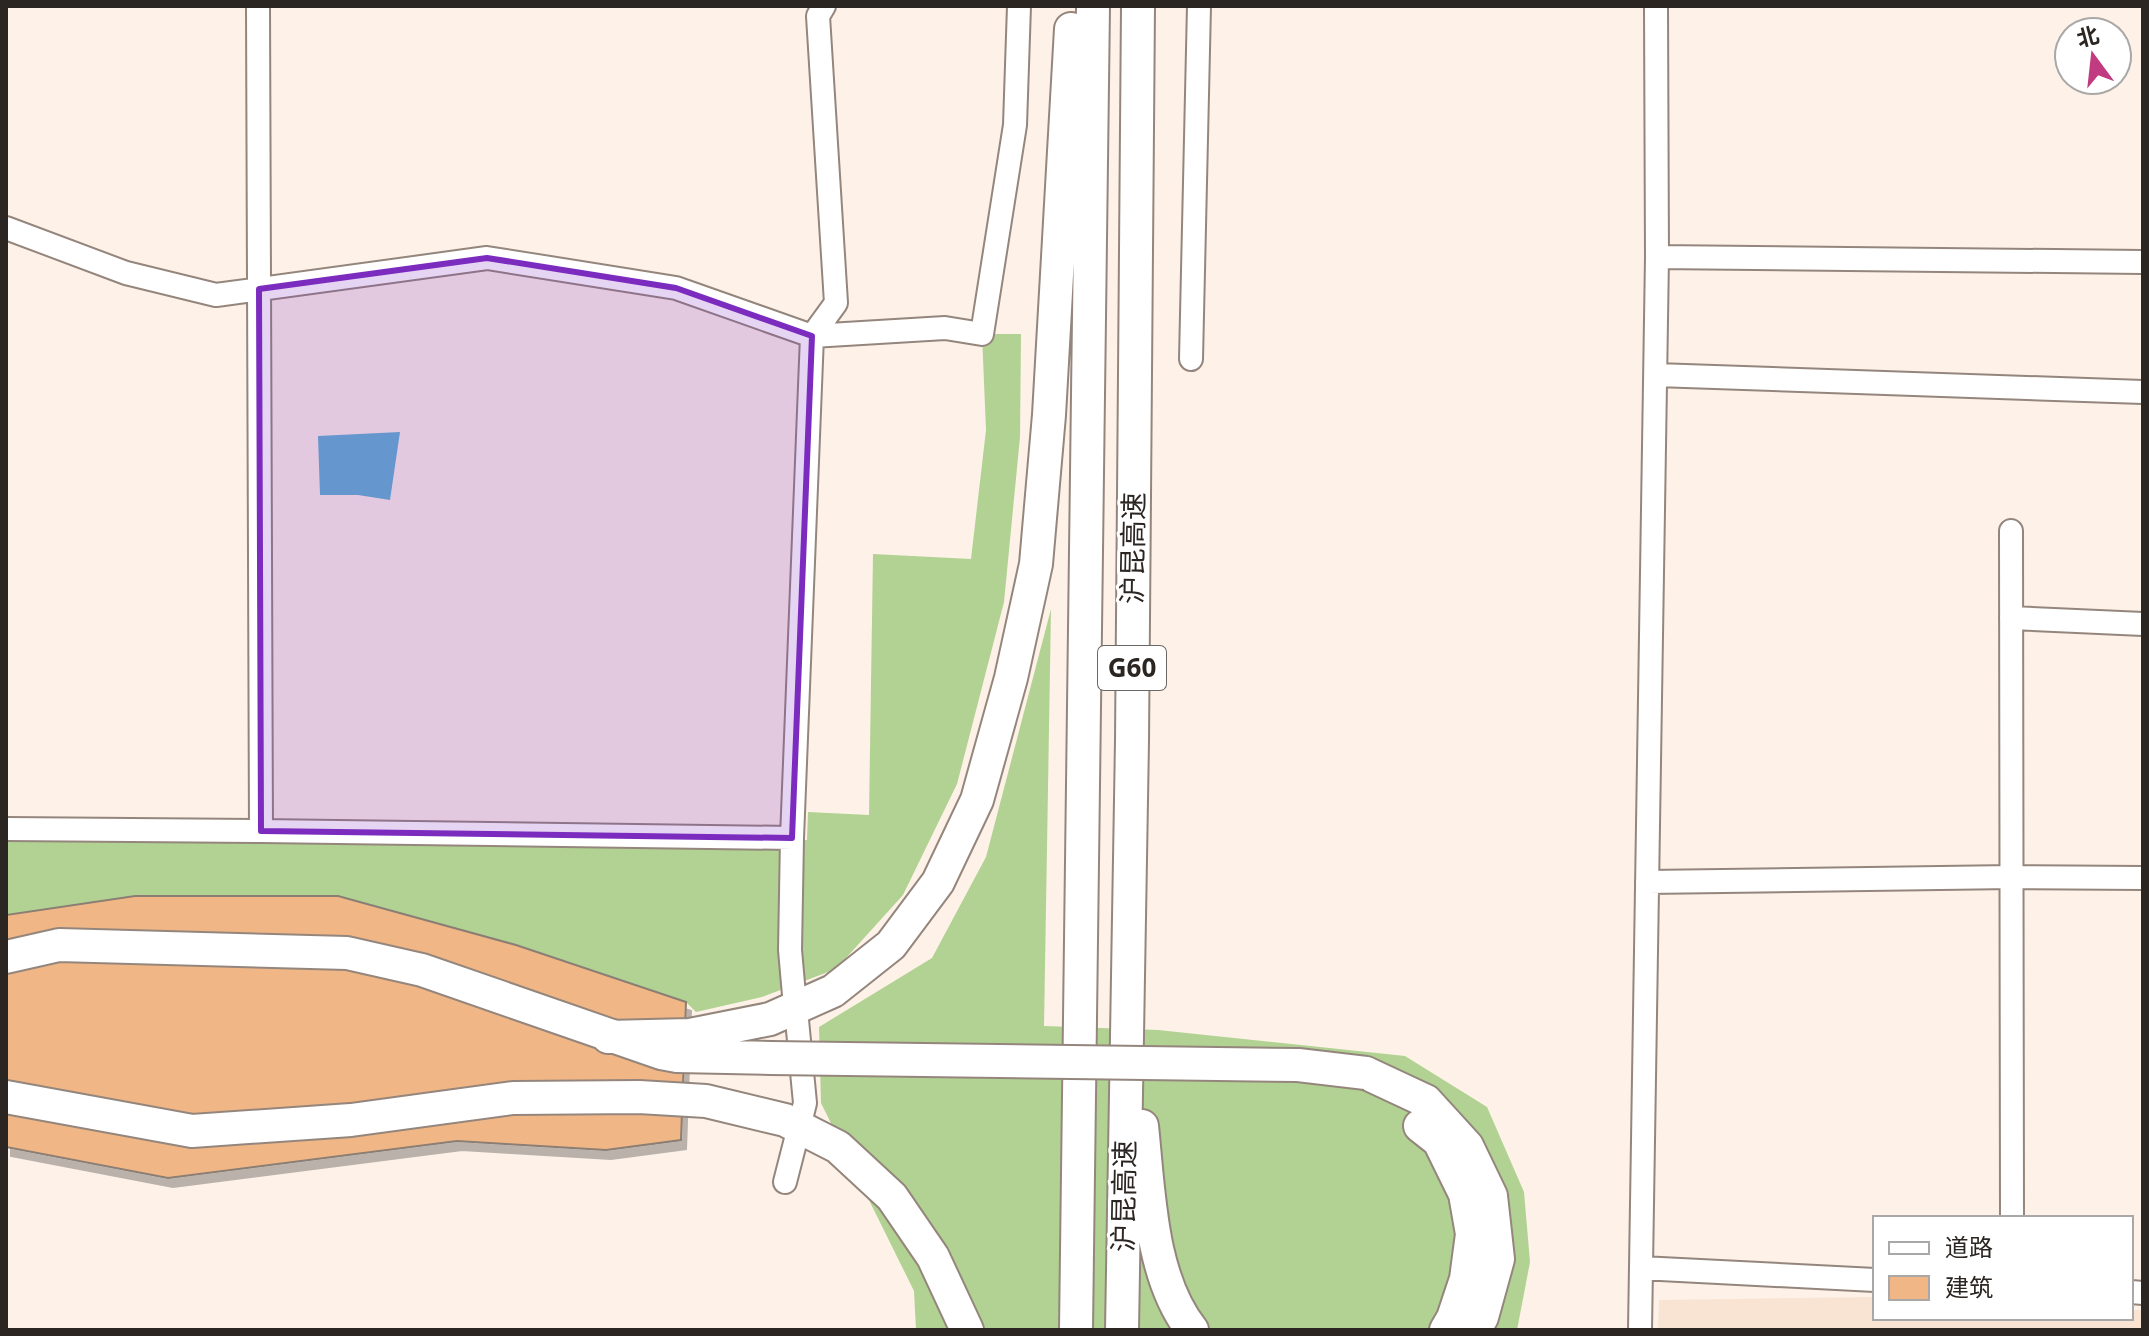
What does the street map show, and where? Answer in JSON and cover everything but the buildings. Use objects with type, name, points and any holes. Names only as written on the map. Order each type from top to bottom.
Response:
[{"type":"highway","points":[[608,1037],[690,1035],[770,1019],[833,991],[891,945],[938,882],[977,800],[1011,678],[1036,564],[1049,415],[1072,6]]},
{"type":"highway","name":"沪昆高速","points":[[1076,1330],[1093,6]]},
{"type":"highway","name":"沪昆高速","points":[[1122,1330],[1138,6]]},
{"type":"highway","points":[[6,957],[59,945],[347,953],[422,970],[608,1037],[677,1056],[769,1068]]},
{"type":"highway","points":[[1128,1004],[1152,1215],[1166,1286],[1192,1330]]},
{"type":"highway","points":[[513,1098],[557,1081],[679,1076],[769,1068],[1298,1065],[1426,1101],[1467,1146],[1491,1196],[1498,1259],[1482,1317],[1474,1330]]},
{"type":"highway","points":[[1364,1083],[1439,1141],[1465,1194],[1472,1234],[1466,1279],[1446,1330]]},
{"type":"highway","points":[[6,1097],[192,1131],[351,1120],[513,1098],[639,1097],[706,1101],[785,1120],[838,1147],[892,1197],[933,1257],[967,1330]]},
{"type":"street","points":[[258,6],[261,831]]},
{"type":"street","points":[[794,995],[790,950],[792,838],[812,336],[836,303],[818,16],[824,6]]},
{"type":"street","points":[[6,228],[126,273],[216,295],[487,258],[676,288],[812,336],[945,328],[982,334],[1015,125],[1019,6]]},
{"type":"street","points":[[1191,359],[1199,6]]},
{"type":"street","points":[[1640,1330],[1656,375],[1656,6]]},
{"type":"street","points":[[1657,257],[2143,262]]},
{"type":"street","points":[[1656,375],[2143,392]]},
{"type":"street","points":[[2011,531],[2012,1216]]},
{"type":"street","points":[[2011,618],[2143,624]]},
{"type":"street","points":[[6,829],[792,838]]},
{"type":"street","points":[[1647,882],[2143,878]]},
{"type":"street","points":[[797,1020],[805,1103],[802,1115]]},
{"type":"street","points":[[785,1182],[796,1139]]},
{"type":"street","points":[[1641,1268],[1873,1280]]},
{"type":"highlighted area","points":[[487,258],[676,288],[812,336],[792,838],[261,831],[259,289]]},
{"type":"shaded area","points":[[1873,1297],[1873,1320],[2133,1320],[2133,1310],[2143,1310],[2143,1330],[1658,1330],[1659,1300]]},
{"type":"green space","points":[[982,334],[1021,334],[1020,437],[1004,602],[957,784],[903,895],[836,969],[762,997],[696,1012],[686,1002],[516,945],[338,896],[135,896],[6,915],[6,829],[807,840],[808,812],[869,815],[873,554],[971,559],[986,430]]},
{"type":"green space","points":[[1051,609],[1044,1026],[1158,1030],[1405,1056],[1487,1107],[1524,1192],[1530,1262],[1517,1330],[916,1330],[914,1291],[821,1103],[819,1027],[932,958],[986,857]]},
{"type":"water","points":[[400,432],[390,500],[358,495],[320,495],[318,436]]}]
